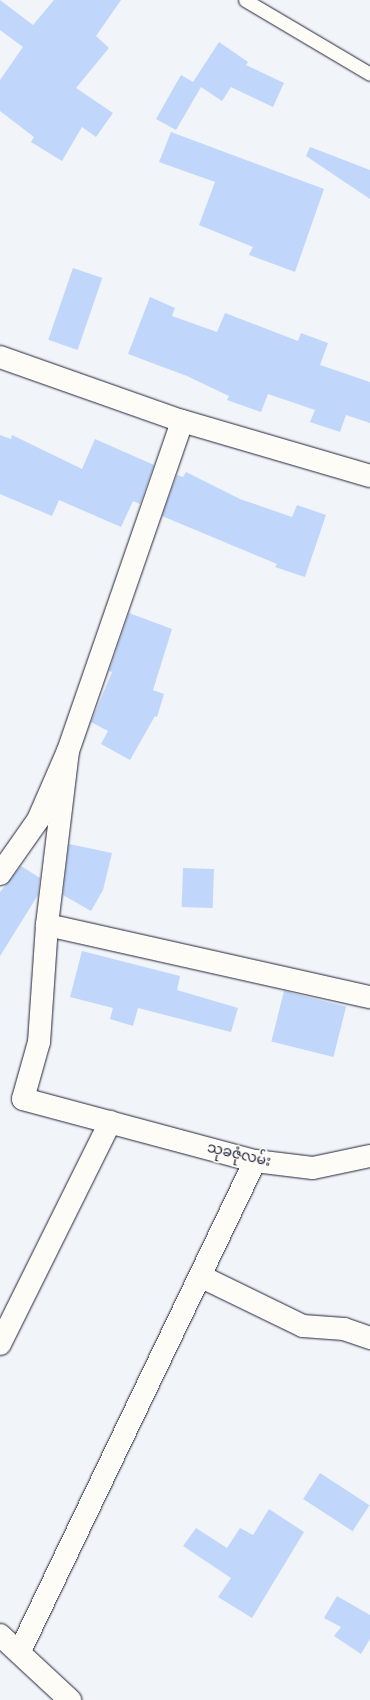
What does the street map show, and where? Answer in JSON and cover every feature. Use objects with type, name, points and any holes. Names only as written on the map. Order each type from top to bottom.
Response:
[{"type":"street","points":[[0,357],[182,421],[370,476]]},
{"type":"street","points":[[0,874],[38,820],[68,751],[182,421]]},
{"type":"street","points":[[68,751],[47,925],[370,997]]},
{"type":"street","name":"သုခဇုံလမ်း","points":[[47,925],[39,1042],[23,1099],[255,1161],[313,1168],[370,1156]]},
{"type":"street","points":[[0,1344],[110,1122]]},
{"type":"street","points":[[20,1651],[255,1161]]},
{"type":"street","points":[[200,1276],[303,1326],[344,1328],[370,1338]]},
{"type":"street","points":[[0,1635],[20,1651],[70,1700]]},
{"type":"lane","points":[[245,0],[370,74]]},
{"type":"building","points":[[0,0],[33,25],[54,0],[121,0],[96,36],[109,48],[76,88],[113,113],[96,137],[82,127],[62,161],[31,142],[34,137],[0,111],[0,80],[23,47],[0,30]]},
{"type":"building","points":[[219,42],[248,62],[246,65],[284,83],[273,107],[231,87],[222,101],[201,87],[176,130],[156,119],[181,75],[193,82]]},
{"type":"building","points":[[171,132],[324,189],[295,272],[249,255],[253,247],[199,225],[215,182],[159,162]]},
{"type":"building","points":[[310,147],[370,170],[370,199],[306,156]]},
{"type":"building","points":[[73,268],[102,278],[78,350],[48,340]]},
{"type":"building","points":[[150,297],[175,308],[172,316],[217,332],[225,313],[298,341],[301,333],[328,343],[320,365],[370,382],[370,423],[346,415],[340,432],[310,422],[315,410],[268,394],[261,412],[227,400],[229,396],[187,376],[128,354]]},
{"type":"building","points":[[0,435],[11,439],[12,435],[82,469],[95,439],[154,465],[140,504],[133,501],[121,527],[59,500],[52,516],[0,494]]},
{"type":"building","points":[[186,472],[240,499],[292,517],[297,505],[326,515],[305,577],[275,567],[277,564],[162,516],[177,475],[183,477]]},
{"type":"building","points":[[129,613],[172,629],[153,690],[164,694],[157,717],[155,716],[130,760],[101,744],[108,731],[91,722],[112,672],[109,671]]},
{"type":"building","points":[[69,844],[112,853],[103,890],[91,911],[63,895]]},
{"type":"building","points":[[21,866],[40,878],[38,895],[0,956],[0,892]]},
{"type":"building","points":[[183,868],[214,869],[213,908],[182,907]]},
{"type":"building","points":[[82,951],[180,976],[177,990],[238,1008],[231,1032],[138,1008],[133,1026],[110,1019],[113,1008],[70,997]]},
{"type":"building","points":[[284,991],[346,1006],[334,1057],[271,1041]]},
{"type":"building","points":[[320,1473],[369,1505],[353,1531],[303,1499]]},
{"type":"building","points":[[269,1509],[304,1532],[252,1618],[218,1597],[231,1578],[183,1546],[196,1528],[227,1548],[240,1528],[253,1535]]},
{"type":"building","points":[[337,1596],[370,1615],[370,1639],[361,1654],[334,1636],[341,1627],[324,1618]]}]
